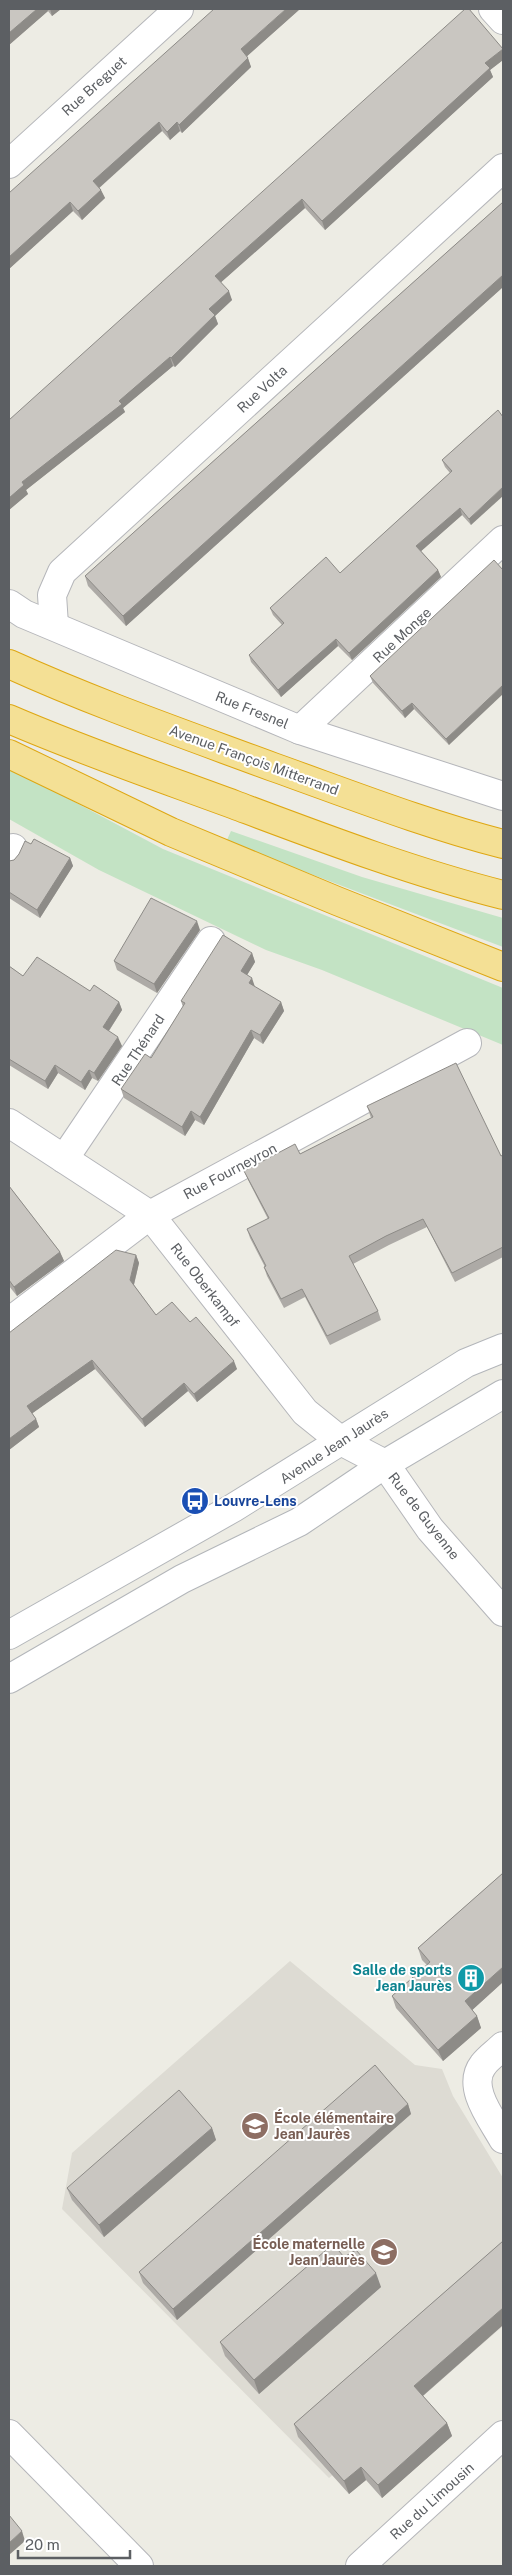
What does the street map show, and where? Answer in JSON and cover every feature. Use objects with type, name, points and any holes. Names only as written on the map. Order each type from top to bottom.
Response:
[{"type":"highway","name":"Avenue François Mitterrand","points":[[9,664],[86,698],[332,788],[470,835],[503,844]]},
{"type":"highway","points":[[9,719],[58,740],[316,836],[456,883],[503,895]]},
{"type":"highway","points":[[9,754],[171,832],[337,902],[503,967]]},
{"type":"street","name":"Rue Breguet","points":[[9,164],[179,9]]},
{"type":"street","points":[[493,9],[503,20]]},
{"type":"street","name":"Rue Volta","points":[[54,625],[52,595],[62,572],[503,168]]},
{"type":"street","name":"Rue Monge","points":[[300,730],[503,540]]},
{"type":"street","name":"Rue Fresnel","points":[[9,604],[24,614],[300,730],[503,796]]},
{"type":"street","name":"Rue Thénard","points":[[64,1159],[211,941]]},
{"type":"street","name":"Rue Fourneyron","points":[[9,1322],[150,1215],[467,1043]]},
{"type":"street","name":"Rue Oberkampf","points":[[9,1122],[150,1215],[305,1412],[341,1441],[385,1464]]},
{"type":"street","name":"Avenue Jean Jaurès","points":[[9,1636],[241,1504],[466,1363],[503,1348]]},
{"type":"street","points":[[9,1678],[182,1579],[299,1522],[385,1464],[503,1394]]},
{"type":"street","name":"Rue de Guyenne","points":[[385,1464],[430,1530],[503,1612]]},
{"type":"street","points":[[503,2046],[482,2065],[477,2082],[484,2106],[503,2139]]},
{"type":"street","points":[[9,2435],[139,2566]]},
{"type":"street","name":"Rue du Limousin","points":[[360,2566],[503,2436]]},
{"type":"shaded area","points":[[290,1961],[415,2065],[442,2069],[453,2096],[503,2178],[503,2326],[329,2478],[62,2209],[72,2153]]},
{"type":"green space","points":[[9,767],[163,849],[503,988],[503,1045],[322,970],[266,950],[99,870],[9,819]]},
{"type":"green space","points":[[231,831],[362,877],[503,918],[503,947],[226,842]]},
{"type":"building","points":[[9,9],[37,9],[9,33]]},
{"type":"building","points":[[214,9],[286,9],[241,49],[248,58],[179,125],[177,122],[167,132],[159,122],[93,181],[101,190],[78,211],[70,202],[9,257],[9,193]]},
{"type":"building","points":[[465,9],[469,9],[503,49],[485,63],[490,68],[322,221],[302,199],[215,276],[229,291],[209,309],[215,315],[171,358],[119,401],[122,404],[22,482],[24,485],[9,498],[9,420]]},
{"type":"building","points":[[503,202],[503,275],[123,616],[85,576]]},
{"type":"building","points":[[498,410],[503,417],[503,487],[469,519],[460,508],[416,546],[438,570],[349,653],[336,639],[278,690],[249,655],[284,623],[270,608],[326,557],[340,573],[452,471],[442,460]]},
{"type":"building","points":[[494,560],[503,570],[503,685],[446,739],[412,703],[402,711],[370,676]]},
{"type":"building","points":[[34,839],[70,858],[37,910],[9,892],[9,861],[14,860],[19,854],[25,841],[31,844]]},
{"type":"building","points":[[151,898],[197,921],[154,984],[114,961]]},
{"type":"building","points":[[223,935],[252,953],[241,971],[252,978],[249,983],[281,1002],[260,1035],[251,1030],[200,1117],[191,1111],[182,1127],[121,1089],[145,1054],[151,1058],[185,1003],[181,1001]]},
{"type":"building","points":[[37,957],[90,991],[94,985],[119,1002],[103,1027],[118,1037],[94,1073],[89,1070],[81,1082],[55,1065],[45,1081],[9,1059],[9,966],[23,976]]},
{"type":"building","points":[[456,1063],[501,1156],[503,1155],[503,1247],[452,1273],[423,1219],[386,1236],[349,1256],[378,1311],[327,1336],[302,1289],[281,1299],[264,1267],[266,1266],[247,1229],[269,1218],[244,1171],[295,1144],[300,1154],[373,1117],[367,1106]]},
{"type":"building","points":[[9,1186],[60,1252],[14,1287],[9,1280]]},
{"type":"building","points":[[116,1250],[136,1255],[130,1280],[156,1315],[172,1302],[190,1322],[196,1317],[234,1361],[194,1394],[184,1383],[142,1419],[92,1360],[27,1406],[36,1419],[9,1439],[9,1333]]},
{"type":"building","name":"Salle de sports Jean Jaurès","points":[[503,1873],[503,1967],[465,2001],[477,2016],[438,2050],[392,1996],[430,1962],[418,1948]]},
{"type":"building","points":[[375,2065],[408,2104],[173,2309],[139,2272]]},
{"type":"building","points":[[179,2090],[212,2128],[99,2225],[67,2188]]},
{"type":"building","points":[[503,2241],[503,2308],[414,2386],[447,2423],[378,2485],[361,2467],[344,2481],[294,2424]]},
{"type":"building","points":[[333,2244],[344,2257],[356,2250],[376,2273],[254,2380],[220,2342]]},
{"type":"building","points":[[9,2515],[22,2531],[9,2543]]},
{"type":"place","name":"Louvre-Lens","points":[[195,1501]]},
{"type":"place","name":"Salle de sports Jean Jaurès","points":[[471,1978]]},
{"type":"place","name":"École élémentaire Jean Jaurès","points":[[255,2126]]},
{"type":"place","name":"École maternelle Jean Jaurès","points":[[384,2252]]}]
